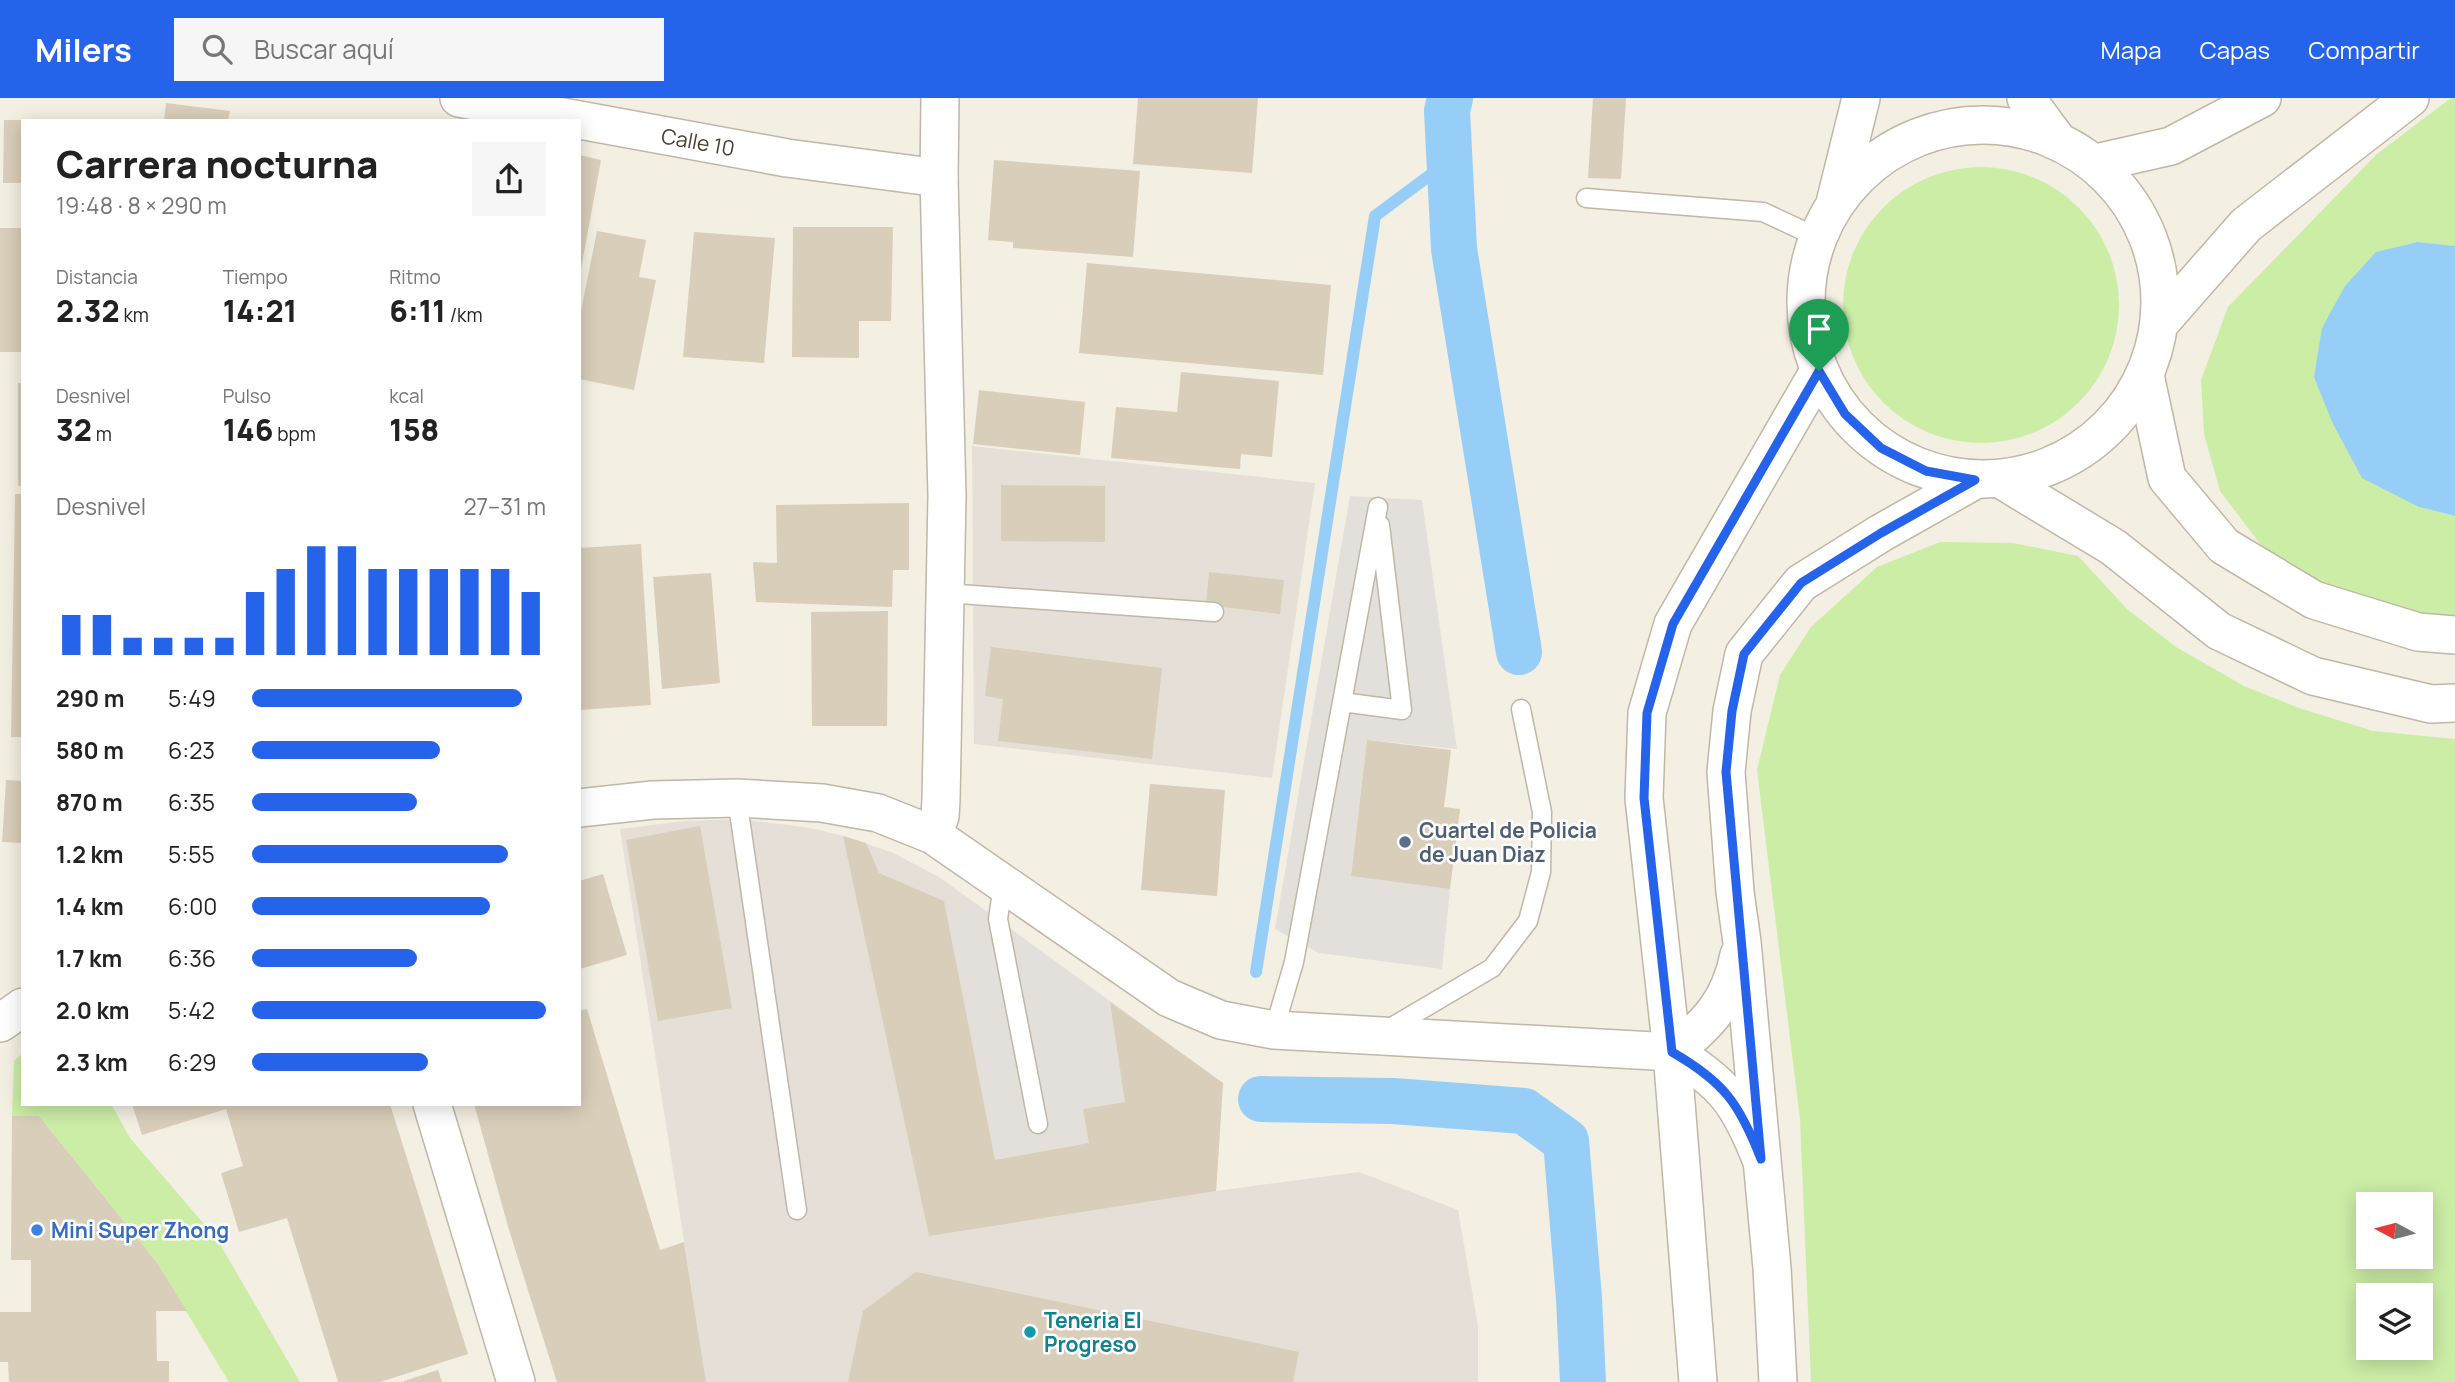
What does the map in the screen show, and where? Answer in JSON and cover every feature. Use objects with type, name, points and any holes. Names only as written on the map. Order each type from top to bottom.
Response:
[{"type":"street","name":"Calle 10","points":[[459,98],[574,119]]},
{"type":"street","points":[[933,835],[942,800],[947,496],[939,178],[940,98]]},
{"type":"street","points":[[1861,98],[1836,201],[1811,255],[1805,313],[1819,371],[1845,414],[1881,448],[1926,471],[1988,480],[2113,547],[2219,631],[2313,676],[2431,704],[2455,703]]},
{"type":"street","points":[[2026,98],[2055,137]]},
{"type":"street","points":[[2096,163],[2171,146],[2262,98]]},
{"type":"street","points":[[2160,323],[2246,225],[2410,98]]},
{"type":"street","name":"Calle 10","points":[[581,120],[787,158],[939,178]]},
{"type":"street","points":[[1778,1382],[1772,1268],[1735,892],[1726,772],[1732,711],[1744,654],[1801,583],[1881,533],[1988,480],[2046,469],[2088,446],[2122,414],[2145,374],[2160,323],[2157,263],[2135,208],[2096,163],[2055,137],[1995,123],[1934,129],[1878,156],[1836,201]]},
{"type":"street","points":[[1698,1382],[1672,1052],[1644,798],[1647,713],[1673,624],[1819,371]]},
{"type":"street","points":[[2145,374],[2167,478],[2224,546],[2314,600],[2418,632],[2455,635]]},
{"type":"street","points":[[581,808],[653,800],[737,798],[822,803],[878,813],[933,835],[1169,998],[1221,1020],[1274,1030],[1672,1052],[1703,1070],[1728,1094],[1747,1124],[1761,1159]]},
{"type":"street","points":[[1672,1052],[1699,1031],[1720,1006],[1735,975],[1742,942]]},
{"type":"street","points":[[0,1023],[21,1008]]},
{"type":"street","points":[[433,1106],[516,1382]]},
{"type":"lane","points":[[1586,198],[1763,212],[1819,238]]},
{"type":"lane","points":[[1274,1030],[1294,962],[1342,702],[1366,572],[1378,507],[1402,710],[1342,702]]},
{"type":"lane","points":[[945,593],[1214,612]]},
{"type":"lane","points":[[1379,1035],[1492,968],[1528,921],[1541,872],[1542,812],[1521,709]]},
{"type":"lane","points":[[737,798],[797,1210]]},
{"type":"lane","points":[[1003,884],[998,919],[1038,1124]]},
{"type":"shaded area","points":[[972,446],[1315,483],[1272,778],[974,744]]},
{"type":"shaded area","points":[[1350,496],[1422,500],[1457,749],[1367,740],[1351,875],[1450,889],[1442,969],[1319,953],[1275,929]]},
{"type":"shaded area","points":[[741,819],[811,828],[843,836],[891,852],[939,877],[1223,1083],[1216,1191],[1359,1172],[1458,1210],[1478,1326],[1478,1382],[706,1382],[620,829],[685,821]]},
{"type":"shaded area","points":[[944,901],[959,914],[974,902],[1110,1002],[1125,1102],[1083,1109],[1089,1143],[995,1160]]},
{"type":"green space","points":[[2451,98],[2455,98],[2455,246],[2418,242],[2419,507],[2455,516],[2455,618],[2413,616],[2327,592],[2267,553],[2220,491],[2204,434],[2201,380],[2228,307],[2377,154]]},
{"type":"green space","points":[[1981,167],[2034,177],[2058,190],[2079,207],[2096,228],[2109,252],[2119,305],[2109,358],[2096,382],[2079,403],[2058,420],[2034,433],[1981,443],[1928,433],[1904,420],[1883,403],[1866,382],[1853,358],[1843,305],[1853,252],[1866,228],[1883,207],[1904,190],[1928,177]]},
{"type":"green space","points":[[1940,542],[2013,543],[2078,556],[2127,609],[2176,647],[2244,686],[2299,708],[2373,731],[2455,739],[2455,1382],[1811,1382],[1800,1119],[1757,770],[1780,675],[1811,627],[1877,567]]},
{"type":"green space","points":[[21,1055],[21,1106],[112,1106],[130,1138],[217,1239],[300,1382],[229,1382],[155,1260],[39,1116],[12,1116],[14,1061]]},
{"type":"water","points":[[2418,242],[2455,246],[2455,516],[2419,507],[2362,478],[2333,424],[2314,377],[2322,328],[2345,286],[2376,252]]},
{"type":"building","points":[[1138,98],[1258,98],[1252,173],[1133,164]]},
{"type":"building","points":[[1593,98],[1626,98],[1621,179],[1588,178]]},
{"type":"building","points":[[166,103],[230,111],[228,119],[164,119]]},
{"type":"building","points":[[4,120],[21,120],[21,183],[3,183]]},
{"type":"building","points":[[581,155],[601,160],[581,269]]},
{"type":"building","points":[[994,160],[1140,171],[1133,257],[1013,248],[1013,242],[988,240]]},
{"type":"building","points":[[793,227],[893,227],[891,321],[859,321],[859,358],[792,357]]},
{"type":"building","points":[[0,228],[21,228],[21,352],[0,352]]},
{"type":"building","points":[[597,231],[646,240],[639,277],[656,280],[634,390],[581,379],[581,311]]},
{"type":"building","points":[[694,232],[775,238],[764,363],[683,357]]},
{"type":"building","points":[[1087,263],[1331,285],[1323,375],[1079,353]]},
{"type":"building","points":[[1181,372],[1279,381],[1272,457],[1241,454],[1240,469],[1111,458],[1116,407],[1177,412]]},
{"type":"building","points":[[18,383],[21,383],[21,486],[18,486]]},
{"type":"building","points":[[979,390],[1085,402],[1080,455],[973,444]]},
{"type":"building","points":[[1001,485],[1105,486],[1105,542],[1001,541]]},
{"type":"building","points":[[15,494],[21,494],[21,737],[11,737]]},
{"type":"building","points":[[909,503],[909,570],[893,570],[892,607],[756,602],[753,562],[777,563],[776,505]]},
{"type":"building","points":[[641,544],[651,705],[581,710],[581,548]]},
{"type":"building","points":[[1209,572],[1284,580],[1280,614],[1206,605]]},
{"type":"building","points":[[711,573],[720,683],[662,689],[653,577]]},
{"type":"building","points":[[888,611],[887,726],[812,726],[811,612]]},
{"type":"building","points":[[991,647],[1162,668],[1152,759],[998,741],[1003,699],[985,696]]},
{"type":"building","name":"Cuartel de Policia de Juan Diaz","points":[[1367,740],[1451,750],[1444,807],[1460,809],[1450,889],[1351,876]]},
{"type":"building","points":[[6,780],[21,781],[21,843],[2,842]]},
{"type":"building","points":[[1150,784],[1225,790],[1217,896],[1141,890]]},
{"type":"building","points":[[700,826],[732,1008],[658,1021],[626,840]]},
{"type":"building","points":[[843,836],[866,843],[879,873],[944,901],[995,1160],[1089,1143],[1083,1109],[1125,1102],[1110,1002],[1223,1083],[1216,1191],[929,1236]]},
{"type":"building","points":[[603,874],[627,955],[581,969],[581,880]]},
{"type":"building","points":[[587,1009],[660,1250],[684,1242],[706,1382],[557,1382],[509,1230],[475,1106],[581,1106],[581,1010]]},
{"type":"building","points":[[133,1106],[391,1106],[468,1354],[380,1382],[338,1382],[287,1218],[239,1232],[221,1173],[243,1166],[226,1109],[142,1135]]},
{"type":"building","points":[[12,1116],[39,1116],[155,1260],[187,1311],[156,1311],[157,1361],[169,1361],[169,1382],[9,1382],[8,1362],[0,1362],[0,1312],[31,1312],[31,1260],[11,1260]]},
{"type":"building","name":"Teneria El Progreso","points":[[916,1272],[1299,1352],[1293,1382],[848,1382],[863,1311]]},
{"type":"building","points":[[438,1370],[442,1382],[404,1382],[404,1381]]},
{"type":"waterway","points":[[1450,98],[1447,111],[1454,249],[1519,652]]},
{"type":"waterway","points":[[1256,972],[1375,216],[1449,161]]},
{"type":"waterway","points":[[1261,1099],[1393,1101],[1524,1111],[1566,1141],[1583,1382]]},
{"type":"place","name":"Cuartel de Policia de Juan Diaz","points":[[1405,842]]},
{"type":"place","name":"Mini Super Zhong","points":[[37,1230]]},
{"type":"place","name":"Teneria El Progreso","points":[[1030,1332]]},
{"type":"route","points":[[1819,371],[1845,414],[1881,448],[1926,471],[1975,480],[1881,533],[1801,583],[1744,654],[1732,711],[1726,772],[1761,1159],[1747,1124],[1728,1094],[1703,1070],[1672,1052],[1644,798],[1647,713],[1673,624],[1819,371]]}]
